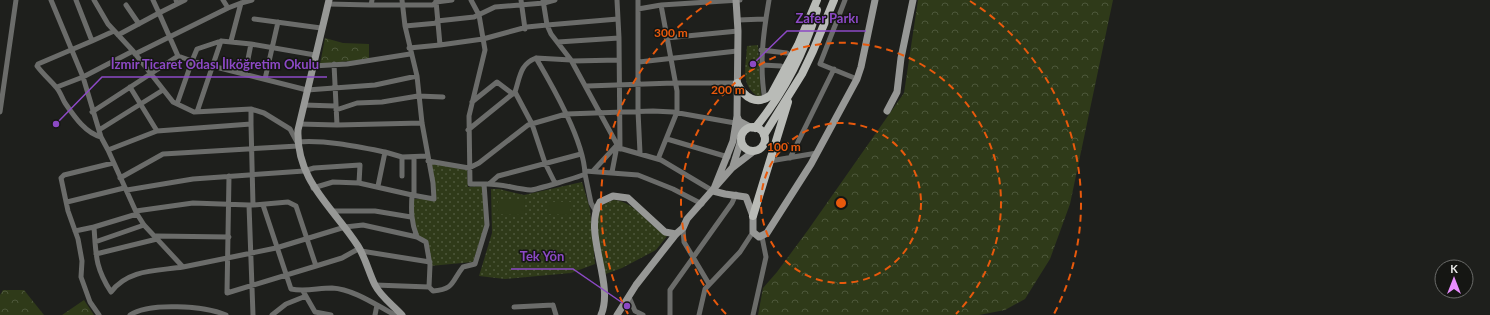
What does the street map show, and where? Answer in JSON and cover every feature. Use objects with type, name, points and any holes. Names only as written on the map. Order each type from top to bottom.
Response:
[{"type":"main road","points":[[713,191],[728,157],[737,120],[738,20],[736,0]]},
{"type":"main road","points":[[737,83],[741,92],[750,99],[757,101],[765,100],[771,95],[798,45],[818,0]]},
{"type":"main road","points":[[732,168],[741,138],[746,130],[753,128],[778,96],[797,61],[813,22],[818,0]]},
{"type":"main road","points":[[618,315],[636,285],[676,234],[683,228],[687,219],[702,204],[732,168],[754,151],[762,147],[764,135],[790,95],[813,51],[834,0]]},
{"type":"main road","points":[[790,95],[754,216],[753,232],[759,237],[767,234],[817,153],[857,79],[861,67],[875,0]]},
{"type":"main road","points":[[887,111],[897,92],[901,58],[913,0]]},
{"type":"main road","points":[[329,2],[321,28],[299,124],[298,144],[304,171],[313,188],[345,227],[360,250],[368,265],[375,285],[402,315]]},
{"type":"main road","points":[[737,120],[760,130],[764,135]]},
{"type":"main road","points":[[737,120],[745,148],[754,151]]},
{"type":"main road","points":[[713,191],[746,197],[760,195]]},
{"type":"main road","points":[[601,315],[603,309],[603,283],[596,236],[595,210],[600,202],[613,196],[628,198],[665,232],[676,234]]},
{"type":"main road","points":[[746,197],[754,216]]},
{"type":"street","points":[[0,112],[16,0]]},
{"type":"street","points":[[51,0],[83,77],[100,137],[108,150],[136,212],[144,225],[183,267]]},
{"type":"street","points":[[76,0],[92,41]]},
{"type":"street","points":[[94,0],[108,24],[134,53],[173,102],[198,112],[251,109],[264,113],[290,129],[298,144]]},
{"type":"street","points":[[153,0],[178,56],[192,61],[307,90],[375,85],[417,76]]},
{"type":"street","points":[[100,137],[93,135],[86,129],[65,103],[57,87],[46,78],[37,66],[38,64],[92,41],[140,24],[176,2],[185,0]]},
{"type":"street","points":[[223,0],[228,8]]},
{"type":"street","points":[[57,87],[83,77],[170,37],[228,8],[252,0]]},
{"type":"street","points":[[313,188],[333,182],[359,183],[434,199],[432,175],[427,158],[418,96],[417,76],[410,54],[402,0]]},
{"type":"street","points":[[329,2],[371,3],[402,6],[433,4],[436,1],[452,0]]},
{"type":"street","points":[[471,0],[479,15],[485,50],[472,102],[468,130],[468,168],[470,184],[487,184],[532,190],[575,179],[585,172],[612,172],[638,175],[673,189],[702,204]]},
{"type":"street","points":[[405,26],[479,15],[496,7],[555,0]]},
{"type":"street","points":[[612,172],[619,147],[619,38],[617,0]]},
{"type":"street","points":[[638,0],[638,111],[640,153]]},
{"type":"street","points":[[638,10],[661,5],[740,0]]},
{"type":"street","points":[[765,100],[761,50],[769,0]]},
{"type":"street","points":[[845,0],[820,64],[857,79]]},
{"type":"street","points":[[436,1],[440,45]]},
{"type":"street","points":[[543,1],[547,24],[551,34],[572,60],[619,147],[658,159],[713,191]]},
{"type":"street","points":[[231,41],[241,3]]},
{"type":"street","points":[[521,3],[525,29]]},
{"type":"street","points":[[126,5],[140,24]]},
{"type":"street","points":[[658,159],[677,112],[677,92],[674,83],[661,5]]},
{"type":"street","points":[[254,19],[321,28]]},
{"type":"street","points":[[409,48],[483,38],[547,24],[618,19]]},
{"type":"street","points":[[738,20],[766,19]]},
{"type":"street","points":[[265,79],[278,22]]},
{"type":"street","points":[[666,38],[738,31]]},
{"type":"street","points":[[558,42],[619,38]]},
{"type":"street","points":[[198,112],[221,41]]},
{"type":"street","points":[[177,104],[197,49],[221,41],[231,41],[315,55]]},
{"type":"street","points":[[245,74],[252,44]]},
{"type":"street","points":[[761,50],[787,52]]},
{"type":"street","points":[[639,62],[737,51]]},
{"type":"street","points":[[313,66],[410,54]]},
{"type":"street","points":[[92,112],[178,56]]},
{"type":"street","points":[[468,130],[514,93],[522,67],[528,61],[536,58],[619,60]]},
{"type":"street","points":[[536,58],[566,114],[580,154],[591,203],[595,210]]},
{"type":"street","points":[[0,62],[7,64]]},
{"type":"street","points":[[334,64],[337,125]]},
{"type":"street","points":[[761,65],[781,66]]},
{"type":"street","points":[[790,158],[834,69]]},
{"type":"street","points":[[472,102],[497,82],[514,93],[532,124],[545,163],[555,183]]},
{"type":"street","points":[[587,86],[674,83],[737,83]]},
{"type":"street","points":[[130,87],[157,131]]},
{"type":"street","points":[[99,130],[163,90]]},
{"type":"street","points":[[304,105],[336,108],[358,103],[382,102],[418,96],[443,97]]},
{"type":"street","points":[[251,109],[252,175],[250,252],[253,315]]},
{"type":"street","points":[[120,178],[163,154],[298,144],[319,140],[385,152],[402,157],[427,158],[468,168],[479,163],[520,130],[532,124],[566,114],[619,111],[677,112],[737,120]]},
{"type":"street","points":[[108,150],[157,131],[252,124]]},
{"type":"street","points":[[299,124],[422,124]]},
{"type":"street","points":[[667,139],[728,157]]},
{"type":"street","points":[[593,171],[619,147]]},
{"type":"street","points":[[378,186],[385,152]]},
{"type":"street","points":[[770,161],[817,153]]},
{"type":"street","points":[[487,184],[498,176],[580,154]]},
{"type":"street","points":[[402,157],[402,176]]},
{"type":"street","points":[[414,158],[411,217],[416,237]]},
{"type":"street","points":[[99,315],[90,302],[81,277],[82,261],[61,178],[64,174],[113,163]]},
{"type":"street","points":[[67,202],[125,189],[193,180],[360,165],[359,183]]},
{"type":"street","points":[[229,176],[227,293],[342,258],[360,250],[430,262]]},
{"type":"street","points":[[375,285],[428,287],[433,291],[451,287],[463,267],[475,264],[487,225],[487,184]]},
{"type":"street","points":[[670,315],[670,290],[732,203],[736,194]]},
{"type":"street","points":[[75,231],[136,212],[193,203],[228,205],[263,205],[276,202],[293,203],[296,206],[316,266]]},
{"type":"street","points":[[263,205],[276,248],[291,289],[304,293],[315,312],[332,315]]},
{"type":"street","points":[[332,211],[375,212],[411,217]]},
{"type":"street","points":[[95,242],[144,225]]},
{"type":"street","points":[[94,226],[99,270],[111,292],[126,277],[139,272],[183,267],[250,252],[276,248],[345,227],[363,225],[416,237],[426,242],[430,262],[428,287]]},
{"type":"street","points":[[683,228],[684,242],[692,258],[709,284]]},
{"type":"street","points":[[699,315],[701,303],[709,284],[740,252],[753,232]]},
{"type":"street","points":[[96,254],[157,238],[229,237]]},
{"type":"street","points":[[753,315],[766,257],[762,237]]},
{"type":"street","points":[[272,315],[304,293],[317,288],[340,289],[377,305],[395,315]]},
{"type":"street","points":[[629,297],[635,311],[643,315]]},
{"type":"street","points":[[375,315],[377,305]]},
{"type":"street","points":[[514,307],[553,305]]},
{"type":"street","points":[[552,315],[553,305]]},
{"type":"street","points":[[553,305],[556,315]]},
{"type":"street","points":[[130,315],[138,311],[161,308],[209,310],[226,315]]},
{"type":"green space","points":[[918,0],[1113,0],[1070,204],[1050,259],[1025,299],[1005,310],[979,315],[758,315],[763,288],[777,272],[808,230],[904,93]]},
{"type":"green space","points":[[325,38],[343,43],[369,44],[369,59],[320,64]]},
{"type":"green space","points":[[758,45],[761,98],[749,88],[745,76],[747,46]]},
{"type":"green space","points":[[429,163],[467,170],[468,187],[482,186],[485,225],[473,262],[430,266],[428,241],[418,236],[414,218],[414,199],[434,199],[434,175]]},
{"type":"green space","points":[[582,182],[590,209],[595,264],[571,273],[505,279],[479,276],[492,233],[491,189],[499,189],[524,195]]},
{"type":"green space","points":[[498,199],[525,200],[524,215],[497,214]]},
{"type":"green space","points":[[614,200],[629,205],[654,227],[668,235],[656,250],[622,268],[603,275],[596,235],[597,212],[600,207]]},
{"type":"green space","points":[[548,202],[571,202],[570,215],[548,214]]},
{"type":"green space","points":[[3,290],[24,290],[44,315],[0,315],[0,295]]},
{"type":"green space","points":[[84,300],[94,315],[62,315]]},
{"type":"place","name":"Zafer Parkı","points":[[753,64]]},
{"type":"place","name":"İzmir Ticaret Odası İlköğretim Okulu","points":[[56,124]]},
{"type":"place","name":"Tek Yön","points":[[627,306]]}]
